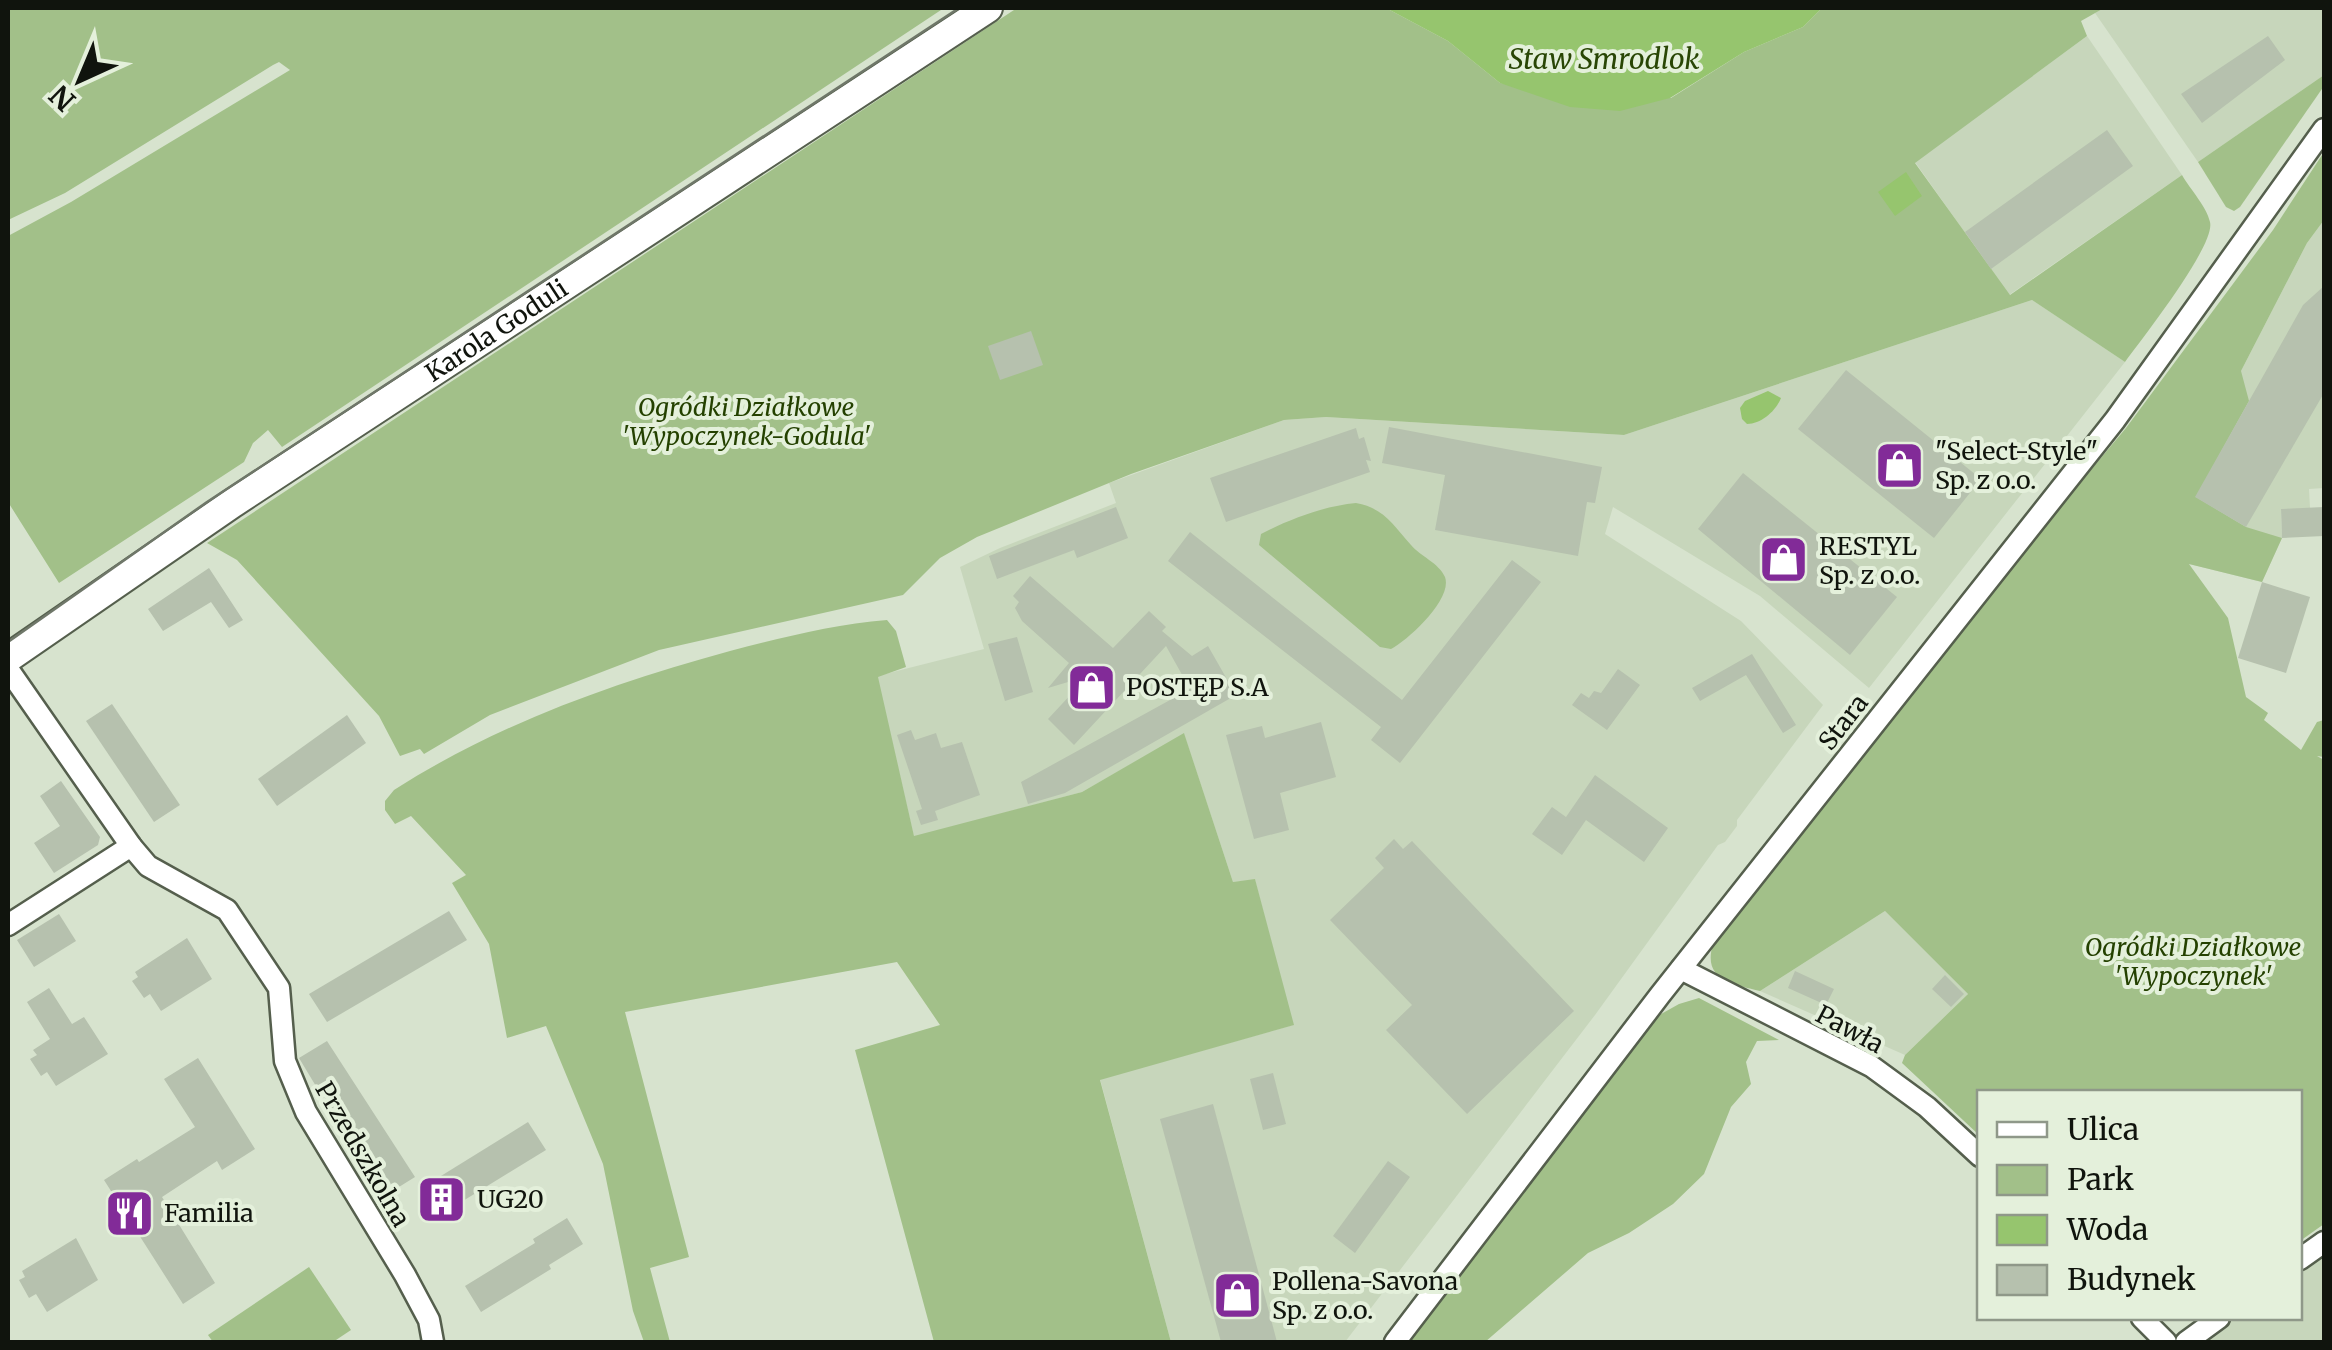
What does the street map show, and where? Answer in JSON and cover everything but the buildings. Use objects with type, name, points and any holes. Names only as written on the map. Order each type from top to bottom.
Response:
[{"type":"main road","name":"Karola Goduli","points":[[8,658],[233,504],[988,8]]},
{"type":"street","name":"Stara","points":[[1394,1342],[1681,969],[2114,420],[2324,129]]},
{"type":"street","name":"Przedszkolna","points":[[8,669],[131,846],[148,866],[227,910],[279,988],[285,1061],[306,1112],[405,1276],[429,1320],[433,1342]]},
{"type":"street","points":[[8,925],[131,846]]},
{"type":"street","name":"Pawła","points":[[1681,969],[1871,1066],[1927,1107],[1977,1153]]},
{"type":"street","points":[[2302,1258],[2324,1242]]},
{"type":"street","points":[[2144,1320],[2166,1342]]},
{"type":"street","points":[[2186,1342],[2217,1320]]},
{"type":"shaded area","points":[[2104,8],[2324,8],[2324,75],[2198,162],[2095,13]]},
{"type":"shaded area","points":[[2087,36],[2182,175],[2009,295],[1915,162]]},
{"type":"shaded area","points":[[2324,220],[2324,488],[2309,489],[2310,508],[2281,510],[2282,538],[2262,582],[2181,562],[2175,499],[2307,243]]},
{"type":"shaded area","points":[[2032,300],[2125,362],[1869,688],[1760,596],[1613,507],[1605,534],[1741,621],[1823,705],[1737,820],[1725,842],[1718,845],[1595,1015],[1345,1342],[1171,1342],[1100,1079],[1293,1025],[1255,880],[1233,882],[1184,734],[1082,792],[914,837],[877,676],[984,649],[960,567],[1116,503],[1109,483],[1284,420],[1326,417],[1624,435]]},
{"type":"shaded area","points":[[1885,911],[1968,994],[1905,1055],[1760,991]]},
{"type":"shaded area","points":[[2324,1253],[2324,1342],[2201,1342],[2233,1320],[2302,1320],[2302,1270]]},
{"type":"green space","points":[[8,8],[944,8],[282,447],[268,430],[253,443],[244,462],[59,583],[8,502],[8,236],[290,70],[279,62],[273,65],[65,193],[8,220]]},
{"type":"green space","name":"Ogródki Działkowe 'Wypoczynek-Godula'","points":[[1017,8],[1386,8],[1448,41],[1500,83],[1671,98],[1744,52],[1803,27],[1822,8],[2104,8],[2081,21],[2087,36],[1915,163],[2010,295],[2182,175],[2208,216],[2209,234],[2190,271],[2125,362],[2032,300],[1624,435],[1326,417],[1284,420],[1131,474],[977,537],[940,558],[903,595],[659,650],[490,715],[424,754],[420,749],[400,756],[379,716],[237,560],[207,543]]},
{"type":"green space","points":[[2324,75],[2324,86],[2240,207],[2234,211],[2226,207],[2198,162]]},
{"type":"green space","name":"Ogródki Działkowe 'Wypoczynek'","points":[[2324,152],[2324,220],[2307,243],[2241,371],[2249,401],[2196,497],[2246,527],[2282,538],[2262,582],[2189,564],[2228,618],[2246,697],[2268,713],[2264,720],[2301,750],[2317,722],[2324,720],[2324,757],[2317,756],[2324,760],[2324,1224],[2302,1240],[2302,1090],[1977,1090],[1977,1133],[1902,1063],[1905,1055],[1968,994],[1885,911],[1760,991],[1722,978],[1712,966],[1711,956],[1713,944],[1975,608],[2126,428],[2273,230]]},
{"type":"green space","points":[[1356,503],[1387,518],[1445,577],[1446,586],[1436,607],[1418,628],[1391,649],[1380,647],[1259,545],[1261,534],[1284,523]]},
{"type":"green space","points":[[887,620],[896,631],[906,667],[878,677],[914,836],[1082,792],[1184,733],[1233,882],[1255,879],[1294,1025],[1100,1080],[1171,1342],[934,1342],[855,1050],[940,1025],[897,962],[625,1012],[689,1257],[650,1268],[670,1342],[644,1342],[633,1311],[603,1164],[546,1026],[507,1038],[489,944],[452,883],[466,875],[411,816],[395,824],[385,810],[385,801],[394,790],[433,766],[557,708],[730,651],[827,628]]},
{"type":"green space","points":[[1699,998],[1779,1040],[1757,1041],[1746,1062],[1751,1084],[1731,1107],[1704,1174],[1673,1204],[1629,1233],[1588,1253],[1485,1342],[1407,1342],[1654,1018]]},
{"type":"green space","points":[[309,1267],[351,1330],[333,1342],[213,1342],[208,1335]]},
{"type":"water","name":"Staw Smrodlok","points":[[1386,8],[1822,8],[1803,27],[1744,52],[1670,98],[1620,111],[1570,107],[1500,83],[1448,41]]},
{"type":"water","points":[[1906,172],[1922,196],[1895,216],[1878,192]]},
{"type":"water","points":[[1768,391],[1781,398],[1779,403],[1763,419],[1747,424],[1740,408],[1745,401]]},
{"type":"tram line","points":[[8,642],[207,502],[959,8]]},
{"type":"place","name":"\"Select-Style\" Sp. z o.o.","points":[[1900,465]]},
{"type":"place","name":"RESTYL Sp. z o.o.","points":[[1784,560]]},
{"type":"place","name":"POSTĘP S.A","points":[[1091,687]]},
{"type":"place","name":"UG20","points":[[442,1199]]},
{"type":"place","name":"Familia","points":[[129,1213]]},
{"type":"place","name":"Pollena-Savona Sp. z o.o.","points":[[1237,1295]]}]
